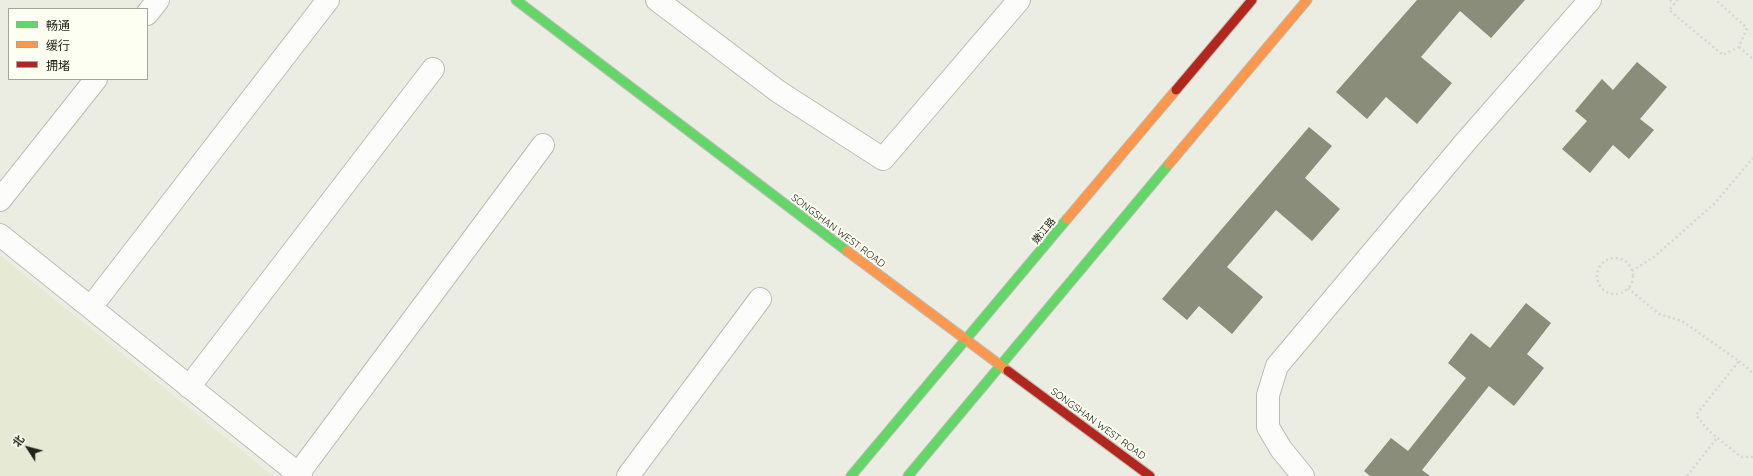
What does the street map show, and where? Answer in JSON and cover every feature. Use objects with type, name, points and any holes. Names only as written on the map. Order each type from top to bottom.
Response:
[{"type":"street","points":[[148,13],[158,0]]},
{"type":"street","points":[[91,307],[328,0]]},
{"type":"street","name":"SONGSHAN WEST ROAD","points":[[516,0],[966,341],[1150,476]]},
{"type":"street","points":[[657,0],[779,92],[883,159],[1019,0]]},
{"type":"street","name":"嫩江路","points":[[851,476],[1252,0]]},
{"type":"street","points":[[908,476],[1307,0]]},
{"type":"street","points":[[1303,476],[1281,449],[1268,427],[1268,396],[1277,366],[1463,145],[1590,0]]},
{"type":"street","points":[[189,387],[433,69]]},
{"type":"street","points":[[0,200],[95,80]]},
{"type":"street","points":[[0,235],[299,475],[543,145]]},
{"type":"street","points":[[633,474],[760,299]]},
{"type":"path","points":[[1670,0],[1675,4]]},
{"type":"path","points":[[1678,0],[1669,10],[1723,55],[1739,47],[1748,28],[1716,0]]},
{"type":"path","points":[[1739,47],[1753,59]]},
{"type":"path","points":[[1632,271],[1654,257],[1715,203],[1753,158]]},
{"type":"path","points":[[1614,258],[1625,262],[1632,271],[1632,277],[1628,288],[1617,293],[1606,291],[1598,283],[1597,272],[1603,262],[1614,258]]},
{"type":"path","points":[[1628,288],[1660,314],[1682,321],[1739,361],[1753,373]]},
{"type":"path","points":[[1739,361],[1696,414],[1709,431],[1741,458],[1753,457]]},
{"type":"path","points":[[1687,476],[1717,438]]},
{"type":"shaded area","points":[[0,255],[273,476],[0,476]]},
{"type":"building","points":[[1417,0],[1525,0],[1491,38],[1460,11],[1421,57],[1452,83],[1417,124],[1386,97],[1367,119],[1336,92]]},
{"type":"building","points":[[1637,62],[1667,87],[1640,119],[1654,130],[1629,159],[1613,145],[1590,173],[1562,149],[1587,121],[1575,111],[1602,79],[1613,90]]},
{"type":"building","points":[[1309,127],[1332,146],[1305,178],[1340,209],[1312,241],[1276,210],[1227,267],[1263,297],[1232,334],[1199,306],[1187,320],[1162,299]]},
{"type":"building","points":[[1526,303],[1551,323],[1527,354],[1544,368],[1514,406],[1489,386],[1422,470],[1430,476],[1370,476],[1364,471],[1391,438],[1408,451],[1466,378],[1448,363],[1471,333],[1490,348]]},
{"type":"traffic: fast","points":[[516,0],[847,251]]},
{"type":"traffic: fast","points":[[908,476],[1169,164]]},
{"type":"traffic: fast","points":[[851,476],[1067,219]]},
{"type":"traffic: slow","points":[[1169,164],[1307,0]]},
{"type":"traffic: slow","points":[[1067,219],[1176,90]]},
{"type":"traffic: slow","points":[[847,251],[1008,371]]},
{"type":"traffic: jam","points":[[1176,90],[1252,0]]},
{"type":"traffic: jam","points":[[1008,371],[1150,476]]}]
